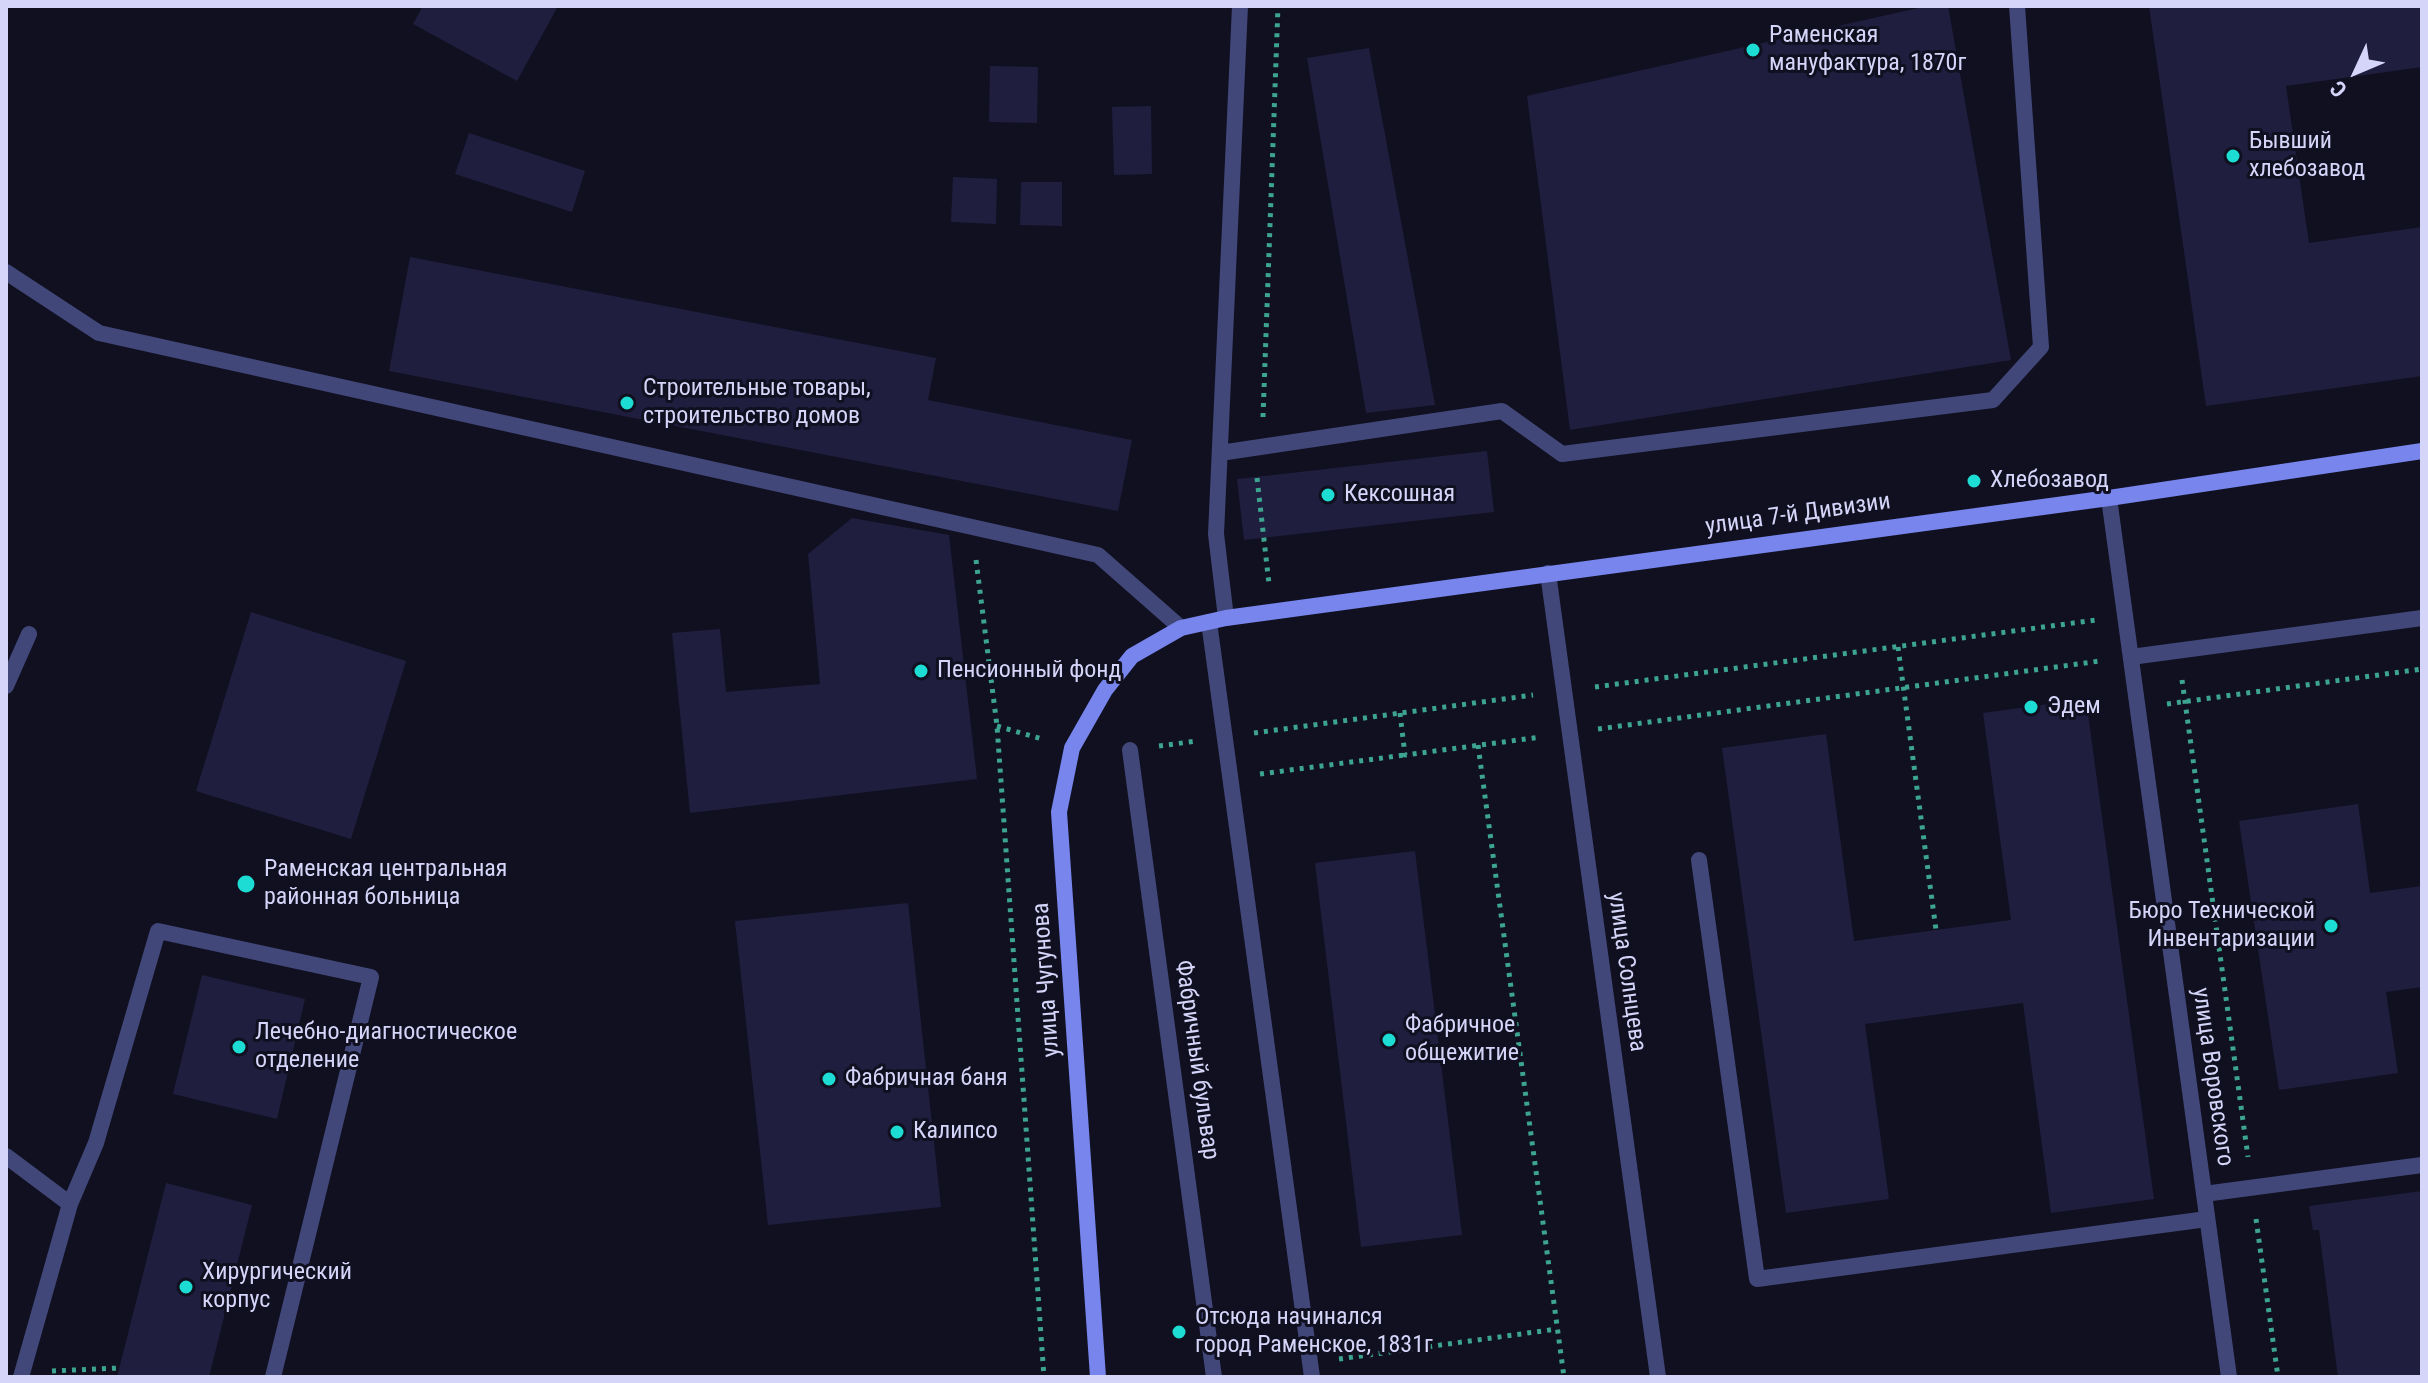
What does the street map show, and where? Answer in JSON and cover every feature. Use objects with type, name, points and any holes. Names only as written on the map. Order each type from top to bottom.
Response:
[{"type":"main road","name":"улица 7-й Дивизии","points":[[1181,628],[1272,612],[2109,498],[2422,451]]},
{"type":"main road","name":"улица Чугунова","points":[[1098,1377],[1059,812],[1072,748],[1105,690],[1132,656],[1181,628]]},
{"type":"street","points":[[1240,6],[1216,534],[1218,620],[1230,778],[1311,1370]]},
{"type":"street","points":[[1220,453],[1502,411],[1562,454],[1993,400],[2041,347],[2017,6]]},
{"type":"street","points":[[6,272],[99,333],[1098,555],[1181,628]]},
{"type":"street","name":"улица Воровского","points":[[2109,498],[2229,1377]]},
{"type":"street","name":"улица Солнцева","points":[[1548,573],[1658,1377]]},
{"type":"street","points":[[2131,657],[2422,618]]},
{"type":"street","points":[[6,686],[29,634]]},
{"type":"street","name":"Фабричный бульвар","points":[[1130,750],[1214,1377]]},
{"type":"street","points":[[1699,860],[1757,1279],[2207,1219]]},
{"type":"street","points":[[22,1374],[70,1204],[96,1143],[158,931],[371,977],[273,1377]]},
{"type":"street","points":[[6,1156],[70,1204]]},
{"type":"street","points":[[2204,1194],[2422,1165]]},
{"type":"path","points":[[1272,612],[1256,477],[1262,447],[1278,6]]},
{"type":"path","points":[[972,527],[997,726],[1044,1377]]},
{"type":"path","points":[[1130,750],[2125,616]]},
{"type":"path","points":[[1898,647],[1936,930]]},
{"type":"path","points":[[2179,651],[2278,1377]]},
{"type":"path","points":[[1230,778],[2104,661]]},
{"type":"path","points":[[2138,707],[2422,669]]},
{"type":"path","points":[[1400,713],[1405,755]]},
{"type":"path","points":[[1478,745],[1564,1377]]},
{"type":"path","points":[[1311,1370],[1557,1329]]},
{"type":"path","points":[[22,1374],[119,1368]]},
{"type":"building","points":[[423,6],[558,6],[517,81],[413,24]]},
{"type":"building","points":[[1927,6],[1948,6],[2011,360],[1570,430],[1527,96]]},
{"type":"building","name":"Бывший хлебозавод","points":[[2149,6],[2422,6],[2422,67],[2286,86],[2309,243],[2422,227],[2422,376],[2206,406]]},
{"type":"building","points":[[1369,48],[1435,405],[1366,413],[1307,58]]},
{"type":"building","points":[[990,66],[1038,67],[1037,123],[989,122]]},
{"type":"building","points":[[1151,106],[1152,174],[1114,175],[1112,107]]},
{"type":"building","points":[[469,133],[585,171],[572,212],[455,174]]},
{"type":"building","points":[[953,177],[997,179],[996,224],[951,222]]},
{"type":"building","points":[[1021,182],[1062,182],[1062,226],[1020,225]]},
{"type":"building","points":[[410,257],[936,358],[928,400],[1132,440],[1118,511],[389,371]]},
{"type":"building","points":[[1487,451],[1494,512],[1244,540],[1237,479]]},
{"type":"building","points":[[852,518],[949,535],[977,779],[690,813],[672,633],[720,629],[726,692],[820,684],[808,554]]},
{"type":"building","points":[[251,612],[406,661],[351,839],[196,791]]},
{"type":"building","points":[[2086,699],[2154,1199],[2051,1213],[2023,1003],[1865,1024],[1889,1199],[1786,1213],[1722,748],[1826,734],[1854,941],[2011,920],[1983,713]]},
{"type":"building","points":[[2358,804],[2370,893],[2422,886],[2422,987],[2386,992],[2398,1073],[2279,1090],[2239,821]]},
{"type":"building","points":[[1415,851],[1462,1235],[1361,1247],[1315,863]]},
{"type":"building","points":[[908,903],[941,1207],[768,1225],[735,921]]},
{"type":"building","name":"Лечебно-диагностическое отделение","points":[[202,975],[305,999],[277,1119],[173,1094]]},
{"type":"building","name":"Хирургический корпус","points":[[166,1183],[252,1205],[209,1377],[117,1377]]},
{"type":"building","points":[[2422,1191],[2422,1377],[2338,1377],[2319,1230],[2313,1230],[2309,1206]]},
{"type":"place","name":"Раменская мануфактура, 1870г","points":[[1753,50]]},
{"type":"place","name":"Бывший хлебозавод","points":[[2233,156]]},
{"type":"place","name":"Строительные товары, строительство домов","points":[[627,403]]},
{"type":"place","name":"Хлебозавод","points":[[1974,481]]},
{"type":"place","name":"Кексошная","points":[[1328,495]]},
{"type":"place","name":"Пенсионный фонд","points":[[921,671]]},
{"type":"place","name":"Эдем","points":[[2031,707]]},
{"type":"place","name":"Раменская центральная районная больница","points":[[246,884]]},
{"type":"place","name":"Бюро Технической Инвентаризации","points":[[2331,926]]},
{"type":"place","name":"Фабричное общежитие","points":[[1389,1040]]},
{"type":"place","name":"Лечебно-диагностическое отделение","points":[[239,1047]]},
{"type":"place","name":"Фабричная баня","points":[[829,1079]]},
{"type":"place","name":"Калипсо","points":[[897,1132]]},
{"type":"place","name":"Хирургический корпус","points":[[186,1287]]},
{"type":"place","name":"Отсюда начинался город Раменское, 1831г","points":[[1179,1332]]}]
